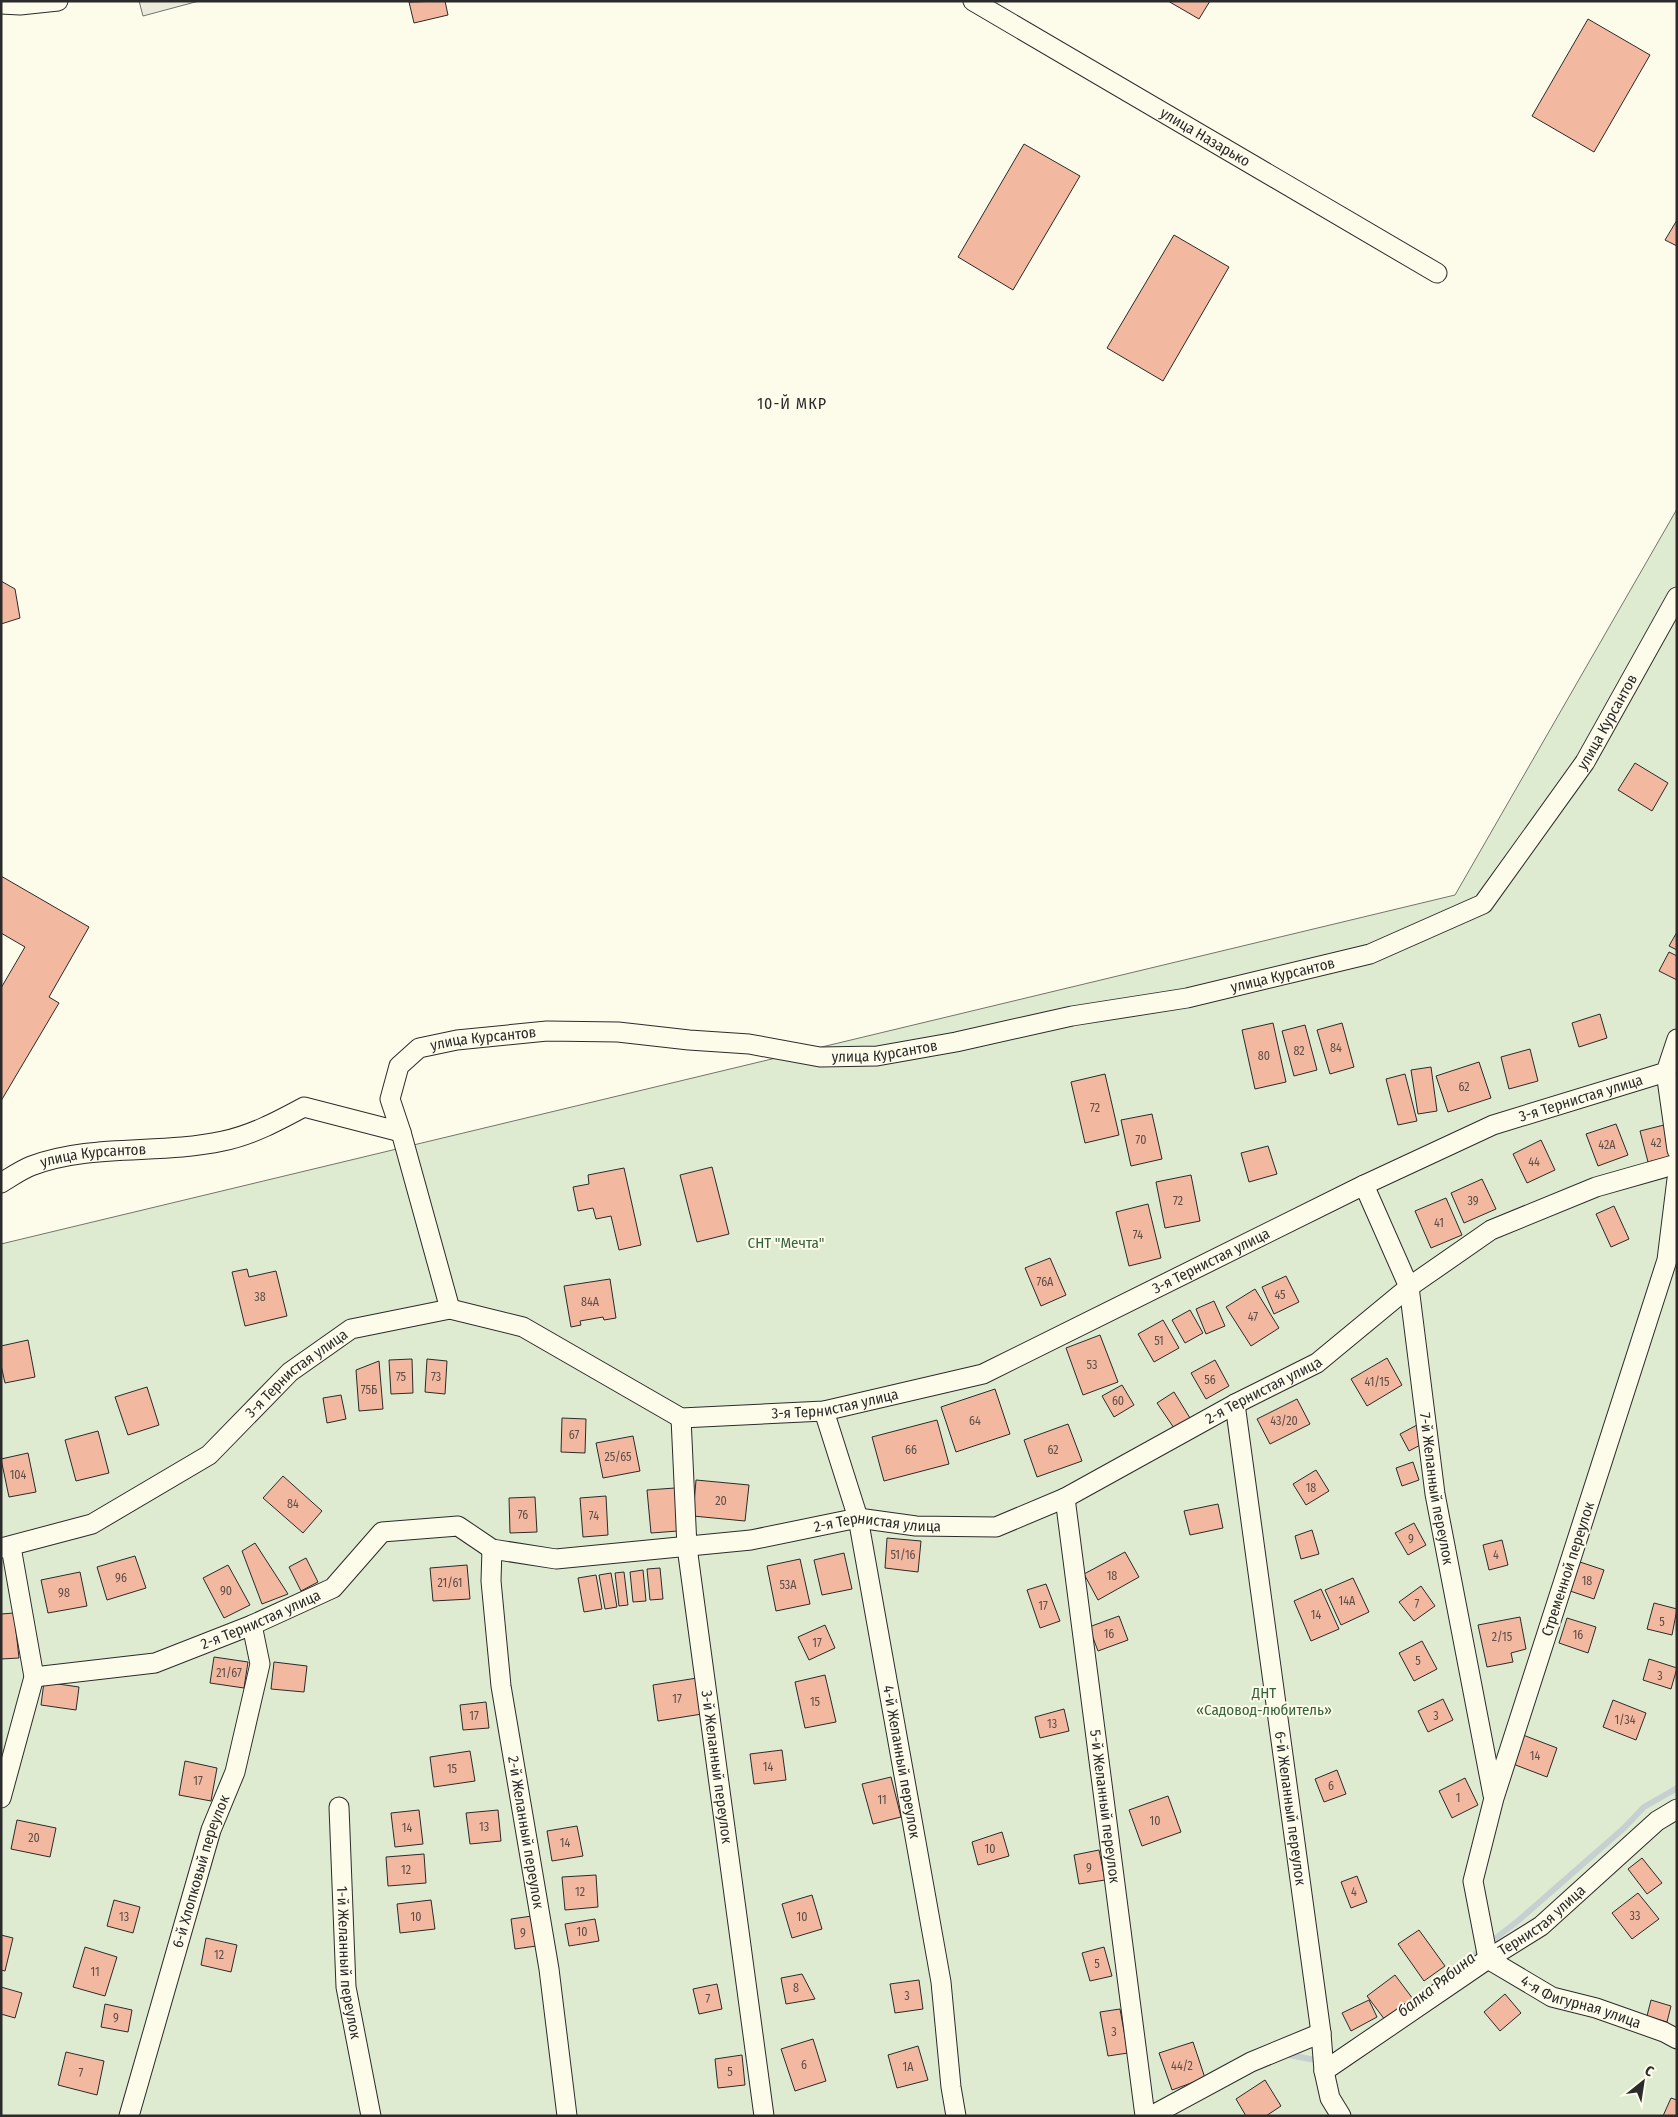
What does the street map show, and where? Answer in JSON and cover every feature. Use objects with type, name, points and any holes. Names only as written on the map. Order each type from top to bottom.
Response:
[{"type":"street","points":[[1,4],[20,5],[58,1]]},
{"type":"street","name":"улица Назарько","points":[[973,1],[1437,273]]},
{"type":"street","name":"улица Курсантов","points":[[401,1132],[390,1099],[399,1066],[419,1048],[457,1040],[547,1032],[618,1032],[749,1044],[820,1057],[877,1056],[956,1042],[1072,1016],[1187,998],[1370,954],[1483,904],[1585,762],[1677,597]]},
{"type":"street","points":[[1677,1039],[1666,1072],[1677,1150]]},
{"type":"street","name":"3-я Тернистая улица","points":[[6,1548],[92,1524],[210,1455],[290,1372],[351,1329],[450,1309],[523,1327],[681,1418],[824,1411],[983,1374],[1364,1185],[1494,1126],[1666,1072]]},
{"type":"street","name":"улица Курсантов","points":[[1,1183],[30,1166],[82,1153],[152,1150],[224,1141],[272,1125],[304,1107],[401,1132]]},
{"type":"street","points":[[401,1132],[450,1309]]},
{"type":"street","name":"2-я Тернистая улица","points":[[34,1677],[155,1662],[252,1625],[333,1588],[382,1532],[458,1526],[492,1549],[556,1559],[687,1548],[752,1540],[858,1518],[916,1526],[996,1527],[1064,1498],[1235,1404],[1317,1363],[1409,1287],[1491,1230],[1596,1187],[1677,1164]]},
{"type":"street","name":"Стременной переулок","points":[[1488,1959],[1473,1881],[1494,1798],[1667,1260],[1677,1179]]},
{"type":"street","name":"7-й Желанный переулок","points":[[1364,1185],[1409,1287],[1435,1494],[1494,1798]]},
{"type":"street","name":"6-й Желанный переулок","points":[[1235,1404],[1321,2033],[1324,2071],[1330,2098],[1341,2116]]},
{"type":"street","name":"4-й Желанный переулок","points":[[824,1411],[858,1518],[941,1982],[951,2087],[956,2116]]},
{"type":"street","name":"3-й Желанный переулок","points":[[681,1418],[687,1548],[764,2116]]},
{"type":"street","name":"5-й Желанный переулок","points":[[1064,1498],[1145,2116]]},
{"type":"street","points":[[1,1798],[34,1677],[6,1548]]},
{"type":"street","name":"2-й Желанный переулок","points":[[492,1549],[492,1581],[501,1686],[550,1969],[567,2116]]},
{"type":"street","name":"6-й Хлопковый переулок","points":[[129,2116],[211,1830],[235,1772],[260,1664],[252,1625]]},
{"type":"street","name":"1-й Желанный переулок","points":[[339,1807],[346,1987],[371,2116]]},
{"type":"street","name":"Тернистая улица","points":[[1324,2071],[1488,1959],[1541,1926],[1657,1820],[1677,1809]]},
{"type":"street","name":"4-я Фигурная улица","points":[[1488,1959],[1552,1997],[1596,2008],[1664,2032],[1677,2039]]},
{"type":"street","points":[[1152,2116],[1251,2062],[1321,2033]]},
{"type":"green space","name":"ДНТ «Садовод-любитель»","points":[[1677,509],[1677,2116],[1,2116],[1,1244],[1455,895]]},
{"type":"shaded area","points":[[139,1],[199,1],[143,16]]},
{"type":"building","points":[[445,1],[448,15],[414,23],[409,2]]},
{"type":"building","points":[[1168,1],[1210,1],[1199,19]]},
{"type":"building","points":[[1588,19],[1650,55],[1594,152],[1532,116]]},
{"type":"building","points":[[1024,144],[1080,176],[1013,290],[958,257]]},
{"type":"building","points":[[1677,220],[1677,246],[1665,240]]},
{"type":"building","points":[[1174,235],[1229,267],[1163,381],[1107,348]]},
{"type":"building","points":[[1,581],[15,589],[20,618],[1,624]]},
{"type":"building","points":[[1635,763],[1668,783],[1652,811],[1618,790]]},
{"type":"building","points":[[1,876],[89,927],[49,997],[59,1003],[1,1101],[1,988],[25,947],[1,933]]},
{"type":"building","points":[[1677,932],[1677,950],[1669,946]]},
{"type":"building","points":[[1669,952],[1677,956],[1677,980],[1659,971]]},
{"type":"building","points":[[1600,1014],[1607,1038],[1579,1047],[1572,1023]]},
{"type":"building","points":[[1273,1023],[1286,1082],[1255,1089],[1242,1030]]},
{"type":"building","points":[[1342,1023],[1354,1067],[1330,1074],[1317,1030]]},
{"type":"building","points":[[1305,1025],[1317,1070],[1294,1076],[1282,1031]]},
{"type":"building","points":[[1530,1049],[1538,1081],[1509,1089],[1501,1057]]},
{"type":"building","points":[[1479,1062],[1491,1098],[1448,1112],[1436,1076]]},
{"type":"building","points":[[1431,1067],[1437,1111],[1418,1114],[1411,1070]]},
{"type":"building","points":[[1105,1074],[1119,1135],[1085,1143],[1071,1082]]},
{"type":"building","points":[[1405,1074],[1417,1121],[1398,1125],[1386,1079]]},
{"type":"building","points":[[1152,1114],[1162,1159],[1131,1166],[1121,1120]]},
{"type":"building","points":[[1616,1124],[1628,1155],[1598,1166],[1586,1134]]},
{"type":"building","points":[[1664,1125],[1672,1156],[1648,1162],[1640,1131]]},
{"type":"building","points":[[1541,1140],[1555,1170],[1527,1183],[1513,1154]]},
{"type":"building","points":[[1268,1146],[1277,1174],[1249,1182],[1241,1153]]},
{"type":"building","points":[[712,1167],[729,1234],[697,1242],[680,1175]]},
{"type":"building","points":[[624,1168],[641,1245],[619,1250],[611,1216],[596,1219],[593,1208],[578,1211],[573,1187],[589,1184],[588,1175]]},
{"type":"building","points":[[1191,1175],[1200,1221],[1165,1228],[1156,1182]]},
{"type":"building","points":[[1482,1179],[1496,1209],[1464,1223],[1451,1193]]},
{"type":"building","points":[[1446,1198],[1462,1235],[1431,1248],[1415,1211]]},
{"type":"building","points":[[1148,1204],[1161,1258],[1129,1266],[1116,1212]]},
{"type":"building","points":[[1614,1206],[1629,1239],[1611,1247],[1596,1214]]},
{"type":"building","points":[[1050,1258],[1066,1295],[1041,1306],[1025,1268]]},
{"type":"building","points":[[247,1269],[249,1277],[276,1271],[287,1316],[245,1326],[232,1272]]},
{"type":"building","points":[[1286,1276],[1299,1302],[1274,1314],[1262,1287]]},
{"type":"building","points":[[610,1279],[616,1318],[604,1320],[603,1317],[580,1321],[581,1325],[571,1327],[564,1286]]},
{"type":"building","points":[[1255,1289],[1279,1328],[1251,1346],[1226,1307]]},
{"type":"building","points":[[1214,1301],[1225,1326],[1206,1334],[1196,1309]]},
{"type":"building","points":[[1190,1310],[1203,1333],[1185,1343],[1172,1320]]},
{"type":"building","points":[[1163,1320],[1179,1348],[1154,1362],[1138,1334]]},
{"type":"building","points":[[1100,1335],[1118,1382],[1083,1395],[1066,1348]]},
{"type":"building","points":[[28,1340],[35,1377],[5,1383],[1,1365],[1,1346]]},
{"type":"building","points":[[1387,1358],[1402,1385],[1367,1406],[1351,1379]]},
{"type":"building","points":[[412,1359],[413,1393],[391,1394],[389,1360]]},
{"type":"building","points":[[427,1359],[447,1361],[445,1394],[425,1392]]},
{"type":"building","points":[[1215,1360],[1229,1386],[1206,1399],[1191,1373]]},
{"type":"building","points":[[379,1361],[383,1409],[359,1411],[356,1370]]},
{"type":"building","points":[[1122,1385],[1134,1405],[1114,1417],[1102,1396]]},
{"type":"building","points":[[147,1387],[159,1425],[128,1435],[115,1397]]},
{"type":"building","points":[[995,1389],[1010,1434],[956,1452],[941,1407]]},
{"type":"building","points":[[1174,1392],[1190,1418],[1174,1428],[1157,1403]]},
{"type":"building","points":[[341,1395],[346,1419],[327,1423],[323,1398]]},
{"type":"building","points":[[1297,1399],[1310,1424],[1270,1444],[1257,1419]]},
{"type":"building","points":[[562,1418],[586,1419],[585,1453],[561,1452]]},
{"type":"building","points":[[937,1420],[949,1464],[884,1481],[872,1437]]},
{"type":"building","points":[[1068,1424],[1082,1461],[1037,1477],[1024,1440]]},
{"type":"building","points":[[1417,1425],[1426,1442],[1409,1451],[1400,1434]]},
{"type":"building","points":[[98,1431],[109,1473],[76,1481],[65,1440]]},
{"type":"building","points":[[633,1436],[640,1471],[603,1478],[596,1443]]},
{"type":"building","points":[[28,1453],[36,1492],[9,1497],[1,1459]]},
{"type":"building","points":[[1413,1462],[1419,1480],[1402,1486],[1396,1468]]},
{"type":"building","points":[[1316,1470],[1329,1491],[1306,1505],[1293,1484]]},
{"type":"building","points":[[283,1476],[322,1511],[303,1533],[263,1498]]},
{"type":"building","points":[[696,1480],[749,1485],[745,1521],[693,1516]]},
{"type":"building","points":[[675,1488],[678,1531],[651,1533],[647,1490]]},
{"type":"building","points":[[606,1496],[608,1535],[583,1537],[580,1498]]},
{"type":"building","points":[[535,1497],[537,1532],[510,1533],[509,1498]]},
{"type":"building","points":[[1218,1504],[1223,1528],[1190,1535],[1184,1511]]},
{"type":"building","points":[[1414,1523],[1426,1545],[1408,1555],[1395,1533]]},
{"type":"building","points":[[1312,1530],[1319,1554],[1301,1559],[1295,1536]]},
{"type":"building","points":[[887,1538],[921,1541],[918,1572],[885,1568]]},
{"type":"building","points":[[1502,1540],[1508,1565],[1489,1570],[1483,1545]]},
{"type":"building","points":[[255,1543],[288,1594],[262,1604],[242,1551]]},
{"type":"building","points":[[1125,1552],[1139,1577],[1098,1600],[1084,1574]]},
{"type":"building","points":[[844,1553],[852,1589],[822,1595],[814,1560]]},
{"type":"building","points":[[135,1556],[146,1588],[107,1600],[97,1567]]},
{"type":"building","points":[[306,1558],[318,1582],[301,1591],[289,1567]]},
{"type":"building","points":[[800,1559],[810,1604],[776,1611],[767,1566]]},
{"type":"building","points":[[1580,1562],[1604,1570],[1594,1599],[1570,1591]]},
{"type":"building","points":[[228,1565],[250,1605],[224,1618],[203,1578]]},
{"type":"building","points":[[467,1565],[470,1599],[433,1601],[430,1568]]},
{"type":"building","points":[[660,1568],[663,1599],[650,1600],[647,1569]]},
{"type":"building","points":[[643,1570],[646,1601],[633,1602],[630,1572]]},
{"type":"building","points":[[80,1572],[87,1606],[48,1613],[41,1580]]},
{"type":"building","points":[[624,1572],[628,1605],[619,1606],[615,1573]]},
{"type":"building","points":[[611,1573],[617,1607],[605,1609],[599,1575]]},
{"type":"building","points":[[596,1575],[602,1609],[584,1612],[578,1578]]},
{"type":"building","points":[[1353,1578],[1369,1612],[1341,1625],[1325,1590]]},
{"type":"building","points":[[1046,1584],[1060,1621],[1040,1628],[1027,1590]]},
{"type":"building","points":[[1421,1586],[1435,1606],[1414,1621],[1399,1602]]},
{"type":"building","points":[[1321,1589],[1339,1629],[1311,1641],[1294,1601]]},
{"type":"building","points":[[1654,1603],[1677,1609],[1672,1635],[1647,1629]]},
{"type":"building","points":[[14,1613],[19,1658],[1,1659],[1,1614]]},
{"type":"building","points":[[1119,1616],[1128,1640],[1098,1651],[1089,1627]]},
{"type":"building","points":[[1520,1617],[1526,1649],[1511,1653],[1513,1662],[1487,1667],[1478,1625]]},
{"type":"building","points":[[1567,1618],[1596,1627],[1588,1653],[1559,1643]]},
{"type":"building","points":[[825,1625],[835,1648],[809,1660],[798,1637]]},
{"type":"building","points":[[1422,1641],[1437,1669],[1414,1681],[1399,1653]]},
{"type":"building","points":[[214,1657],[248,1662],[244,1688],[210,1683]]},
{"type":"building","points":[[1649,1659],[1677,1668],[1671,1689],[1643,1680]]},
{"type":"building","points":[[274,1662],[307,1666],[304,1692],[271,1689]]},
{"type":"building","points":[[825,1675],[836,1722],[805,1728],[795,1682]]},
{"type":"building","points":[[697,1678],[702,1714],[658,1721],[653,1685]]},
{"type":"building","points":[[44,1682],[79,1687],[76,1710],[41,1705]]},
{"type":"building","points":[[1443,1699],[1453,1720],[1428,1732],[1418,1711]]},
{"type":"building","points":[[1613,1700],[1646,1713],[1636,1740],[1603,1727]]},
{"type":"building","points":[[486,1702],[489,1728],[463,1730],[460,1705]]},
{"type":"building","points":[[1064,1709],[1069,1731],[1040,1738],[1035,1717]]},
{"type":"building","points":[[1523,1735],[1557,1748],[1547,1777],[1513,1764]]},
{"type":"building","points":[[782,1750],[786,1780],[754,1784],[750,1754]]},
{"type":"building","points":[[470,1751],[475,1781],[434,1787],[430,1757]]},
{"type":"building","points":[[185,1761],[217,1768],[211,1801],[179,1795]]},
{"type":"building","points":[[1337,1770],[1346,1794],[1324,1802],[1315,1779]]},
{"type":"building","points":[[891,1777],[901,1817],[873,1824],[862,1784]]},
{"type":"building","points":[[1465,1778],[1478,1805],[1452,1818],[1439,1791]]},
{"type":"building","points":[[1168,1796],[1181,1832],[1142,1846],[1129,1810]]},
{"type":"building","points":[[419,1810],[423,1844],[395,1847],[391,1813]]},
{"type":"building","points":[[498,1810],[501,1841],[470,1844],[466,1813]]},
{"type":"building","points":[[17,1820],[56,1828],[50,1857],[11,1849]]},
{"type":"building","points":[[577,1826],[583,1856],[552,1861],[547,1831]]},
{"type":"building","points":[[1002,1832],[1009,1856],[978,1865],[972,1842]]},
{"type":"building","points":[[1099,1850],[1105,1880],[1079,1884],[1074,1855]]},
{"type":"building","points":[[424,1854],[426,1883],[388,1886],[386,1857]]},
{"type":"building","points":[[1642,1858],[1662,1883],[1647,1894],[1628,1869]]},
{"type":"building","points":[[596,1875],[598,1907],[565,1910],[562,1877]]},
{"type":"building","points":[[1357,1876],[1367,1902],[1351,1908],[1341,1882]]},
{"type":"building","points":[[1638,1893],[1659,1919],[1632,1939],[1612,1913]]},
{"type":"building","points":[[812,1895],[822,1929],[792,1938],[782,1904]]},
{"type":"building","points":[[114,1900],[140,1907],[133,1933],[107,1926]]},
{"type":"building","points":[[431,1900],[435,1929],[400,1933],[397,1904]]},
{"type":"building","points":[[532,1916],[536,1946],[515,1949],[511,1919]]},
{"type":"building","points":[[595,1919],[599,1941],[569,1946],[565,1924]]},
{"type":"building","points":[[1419,1930],[1445,1966],[1424,1981],[1398,1944]]},
{"type":"building","points":[[1,1935],[13,1938],[5,1971],[1,1970]]},
{"type":"building","points":[[206,1938],[237,1945],[231,1972],[201,1965]]},
{"type":"building","points":[[85,1947],[117,1957],[105,1996],[73,1987]]},
{"type":"building","points":[[1104,1947],[1112,1976],[1090,1981],[1082,1953]]},
{"type":"building","points":[[802,1974],[815,1999],[786,2004],[781,1978]]},
{"type":"building","points":[[1395,1975],[1413,1999],[1385,2020],[1367,1996]]},
{"type":"building","points":[[919,1980],[923,2009],[895,2013],[890,1984]]},
{"type":"building","points":[[717,1984],[722,2009],[699,2014],[693,1989]]},
{"type":"building","points":[[1,1987],[22,1993],[15,2018],[1,2014]]},
{"type":"building","points":[[1505,1994],[1521,2013],[1500,2031],[1484,2012]]},
{"type":"building","points":[[1369,2000],[1377,2017],[1351,2031],[1342,2013]]},
{"type":"building","points":[[1651,2000],[1671,2006],[1667,2022],[1647,2016]]},
{"type":"building","points":[[105,2004],[132,2010],[128,2032],[101,2027]]},
{"type":"building","points":[[1120,2009],[1128,2053],[1108,2056],[1100,2012]]},
{"type":"building","points":[[813,2039],[826,2081],[795,2091],[781,2049]]},
{"type":"building","points":[[1193,2042],[1205,2078],[1172,2090],[1159,2053]]},
{"type":"building","points":[[918,2046],[928,2080],[897,2088],[888,2055]]},
{"type":"building","points":[[66,2052],[104,2061],[97,2095],[58,2085]]},
{"type":"building","points":[[742,2055],[745,2085],[718,2088],[715,2059]]},
{"type":"building","points":[[1265,2080],[1281,2106],[1266,2116],[1246,2116],[1236,2099]]},
{"type":"building","points":[[1671,2098],[1677,2100],[1677,2116],[1663,2116]]},
{"type":"waterway","name":"балка Рябина","points":[[1438,1983],[1519,1920],[1624,1828],[1644,1807],[1677,1788]]},
{"type":"waterway","name":"балка Рябина","points":[[1284,2054],[1321,2060]]},
{"type":"district","name":"10-Й МКР","points":[[792,403]]},
{"type":"park label","name":"СНТ \"Мечта\"","points":[[786,1243]]}]
